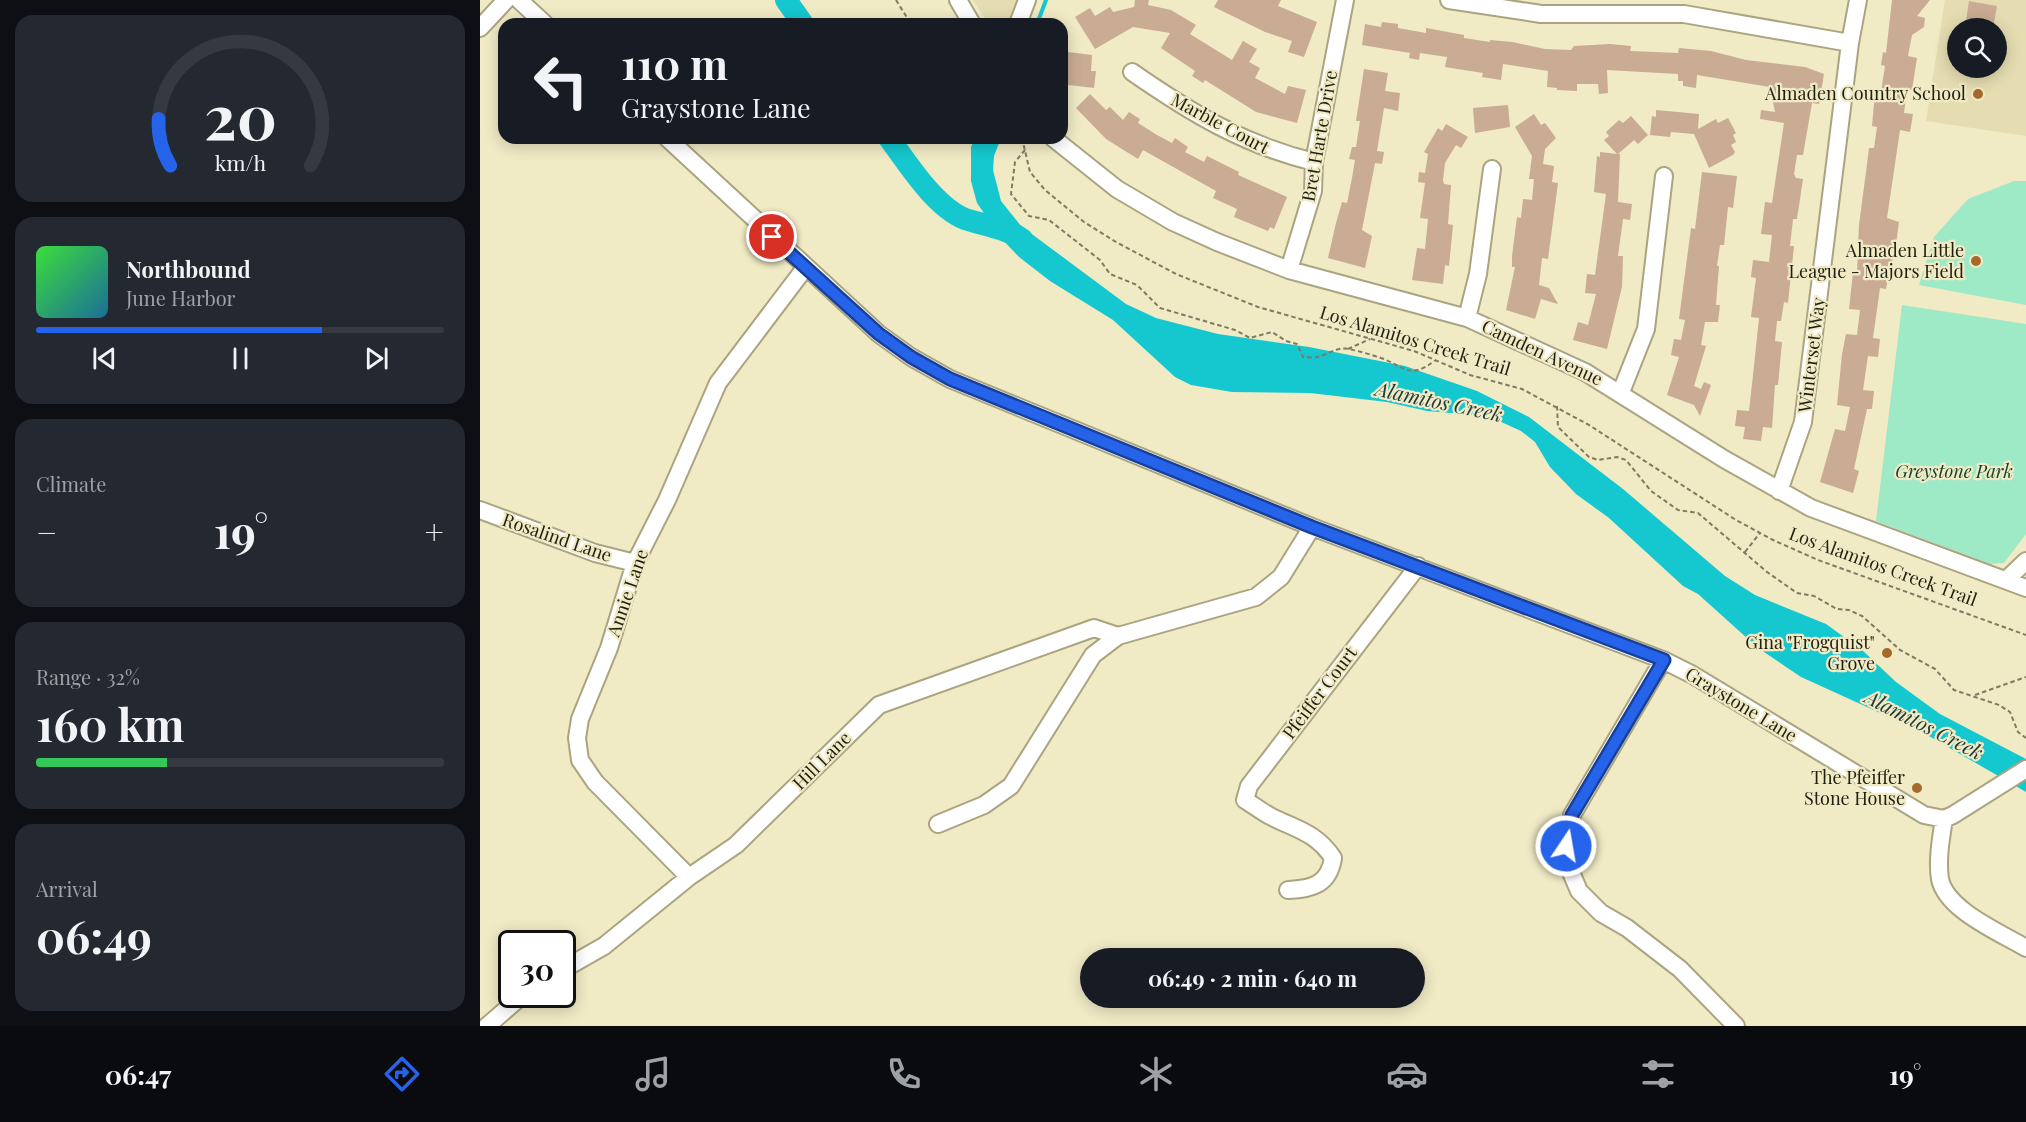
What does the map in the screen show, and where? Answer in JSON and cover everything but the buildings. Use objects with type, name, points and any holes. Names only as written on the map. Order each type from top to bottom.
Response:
[{"type":"street","points":[[480,28],[506,0]]},
{"type":"street","points":[[519,0],[538,18]]},
{"type":"street","points":[[958,0],[968,18]]},
{"type":"street","points":[[1020,18],[1027,0]]},
{"type":"street","name":"Bret Harte Drive","points":[[1289,270],[1313,191],[1314,162],[1345,0]]},
{"type":"street","points":[[1449,0],[1520,5],[1541,14],[1685,7],[1850,43]]},
{"type":"street","name":"Winterset Way","points":[[1779,491],[1803,422],[1850,43],[1858,0]]},
{"type":"street","name":"Marble Court","points":[[1132,72],[1189,112],[1272,152],[1314,162]]},
{"type":"street","name":"Graystone Lane","points":[[672,144],[879,334],[911,357],[950,379],[1312,527],[1664,660],[1693,675],[1924,815],[1944,819]]},
{"type":"street","name":"Camden Avenue","points":[[1061,144],[1117,189],[1217,242],[1289,270],[1467,318],[1565,362],[1621,392],[1779,491],[1811,508],[2026,588]]},
{"type":"street","points":[[1467,318],[1478,274],[1492,170]]},
{"type":"street","points":[[1621,392],[1646,329],[1664,176]]},
{"type":"street","name":"Annie Lane","points":[[689,877],[595,782],[580,760],[577,738],[580,719],[609,648],[635,563],[667,500],[718,383],[806,268]]},
{"type":"street","name":"Rosalind Lane","points":[[480,510],[595,553],[635,563]]},
{"type":"street","points":[[938,824],[984,805],[1011,786],[1093,656],[1118,636],[1256,597],[1281,577],[1312,527]]},
{"type":"street","points":[[2006,580],[2026,561]]},
{"type":"street","name":"Pfeiffer Court","points":[[1288,890],[1306,890],[1324,881],[1331,870],[1333,858],[1324,843],[1304,830],[1270,816],[1245,800],[1249,786],[1418,566]]},
{"type":"street","name":"Hill Lane","points":[[576,962],[604,946],[689,877],[736,845],[879,705],[1094,628],[1118,636]]},
{"type":"street","points":[[1664,660],[1572,815],[1567,835],[1567,863],[1579,891],[1589,903],[1653,946],[1680,969],[1736,1026]]},
{"type":"street","points":[[2026,769],[1982,798],[1944,819],[1939,867],[1941,882],[1950,899],[1960,909],[2026,948]]},
{"type":"street","points":[[487,1026],[508,1008]]},
{"type":"path","points":[[896,0],[907,18]]},
{"type":"path","name":"Los Alamitos Creek Trail","points":[[1024,144],[1029,172],[1045,190],[1084,222],[1176,274],[1287,316],[1372,339],[1436,360],[1470,375],[1506,382],[1557,406],[1760,533],[1818,560],[2026,635]]},
{"type":"path","points":[[1025,150],[1015,162],[1011,194],[1029,216],[1049,220],[1092,253],[1110,274],[1137,285],[1160,308],[1235,330],[1250,338],[1272,332],[1286,341],[1297,344],[1303,357],[1317,357],[1334,350],[1348,349],[1380,357],[1405,371],[1425,368],[1436,360]]},
{"type":"path","points":[[1348,349],[1372,339]]},
{"type":"path","points":[[1557,406],[1558,427],[1589,457],[1598,460],[1617,457],[1626,460],[1651,491],[1677,510],[1698,513],[1767,572],[1797,593],[1814,596],[1837,609],[1849,610],[1862,616],[1900,650],[1935,669],[1954,690],[2010,712],[2018,732],[2026,738]]},
{"type":"path","points":[[1745,552],[1760,533]]},
{"type":"path","points":[[1972,696],[2026,677]]},
{"type":"shaded area","points":[[973,0],[1036,0],[1028,18],[985,18]]},
{"type":"shaded area","name":"Almaden Country School","points":[[1945,0],[2026,0],[2026,136],[1926,121]]},
{"type":"green space","name":"Almaden Little League - Majors Field","points":[[2014,181],[2026,181],[2026,305],[1919,285],[1934,237],[1968,199]]},
{"type":"green space","name":"Greystone Park","points":[[1902,305],[2026,324],[2026,534],[2004,563],[1990,564],[1876,521]]},
{"type":"water","points":[[972,144],[999,144],[994,156],[993,170],[1001,201],[1021,226],[1126,304],[1156,318],[1218,334],[1309,347],[1405,366],[1477,391],[1529,417],[1623,489],[1725,576],[1755,595],[1826,624],[1862,650],[1896,682],[1940,714],[2026,759],[2026,792],[1922,732],[1801,677],[1758,648],[1698,594],[1683,586],[1609,518],[1576,494],[1550,467],[1535,442],[1521,431],[1499,421],[1477,415],[1427,411],[1387,402],[1310,393],[1232,392],[1191,385],[1175,377],[1113,320],[1050,281],[1019,257],[1001,238],[977,203],[971,181]]},
{"type":"waterway","name":"Alamitos Creek","points":[[786,0],[799,18]]},
{"type":"waterway","points":[[1039,18],[1046,0]]},
{"type":"waterway","name":"Alamitos Creek","points":[[893,144],[913,172],[943,205],[965,219],[995,227],[1022,239]]},
{"type":"place","name":"Almaden Country School","points":[[1978,94]]},
{"type":"place","name":"Almaden Little League - Majors Field","points":[[1976,261]]},
{"type":"place","name":"Gina \"Frogquist\" Grove","points":[[1887,653]]},
{"type":"place","name":"The Pfeiffer Stone House","points":[[1917,788]]},
{"type":"route","points":[[772,237],[879,334],[911,357],[950,379],[1312,527],[1664,660],[1572,815],[1567,831],[1566,846]]}]
